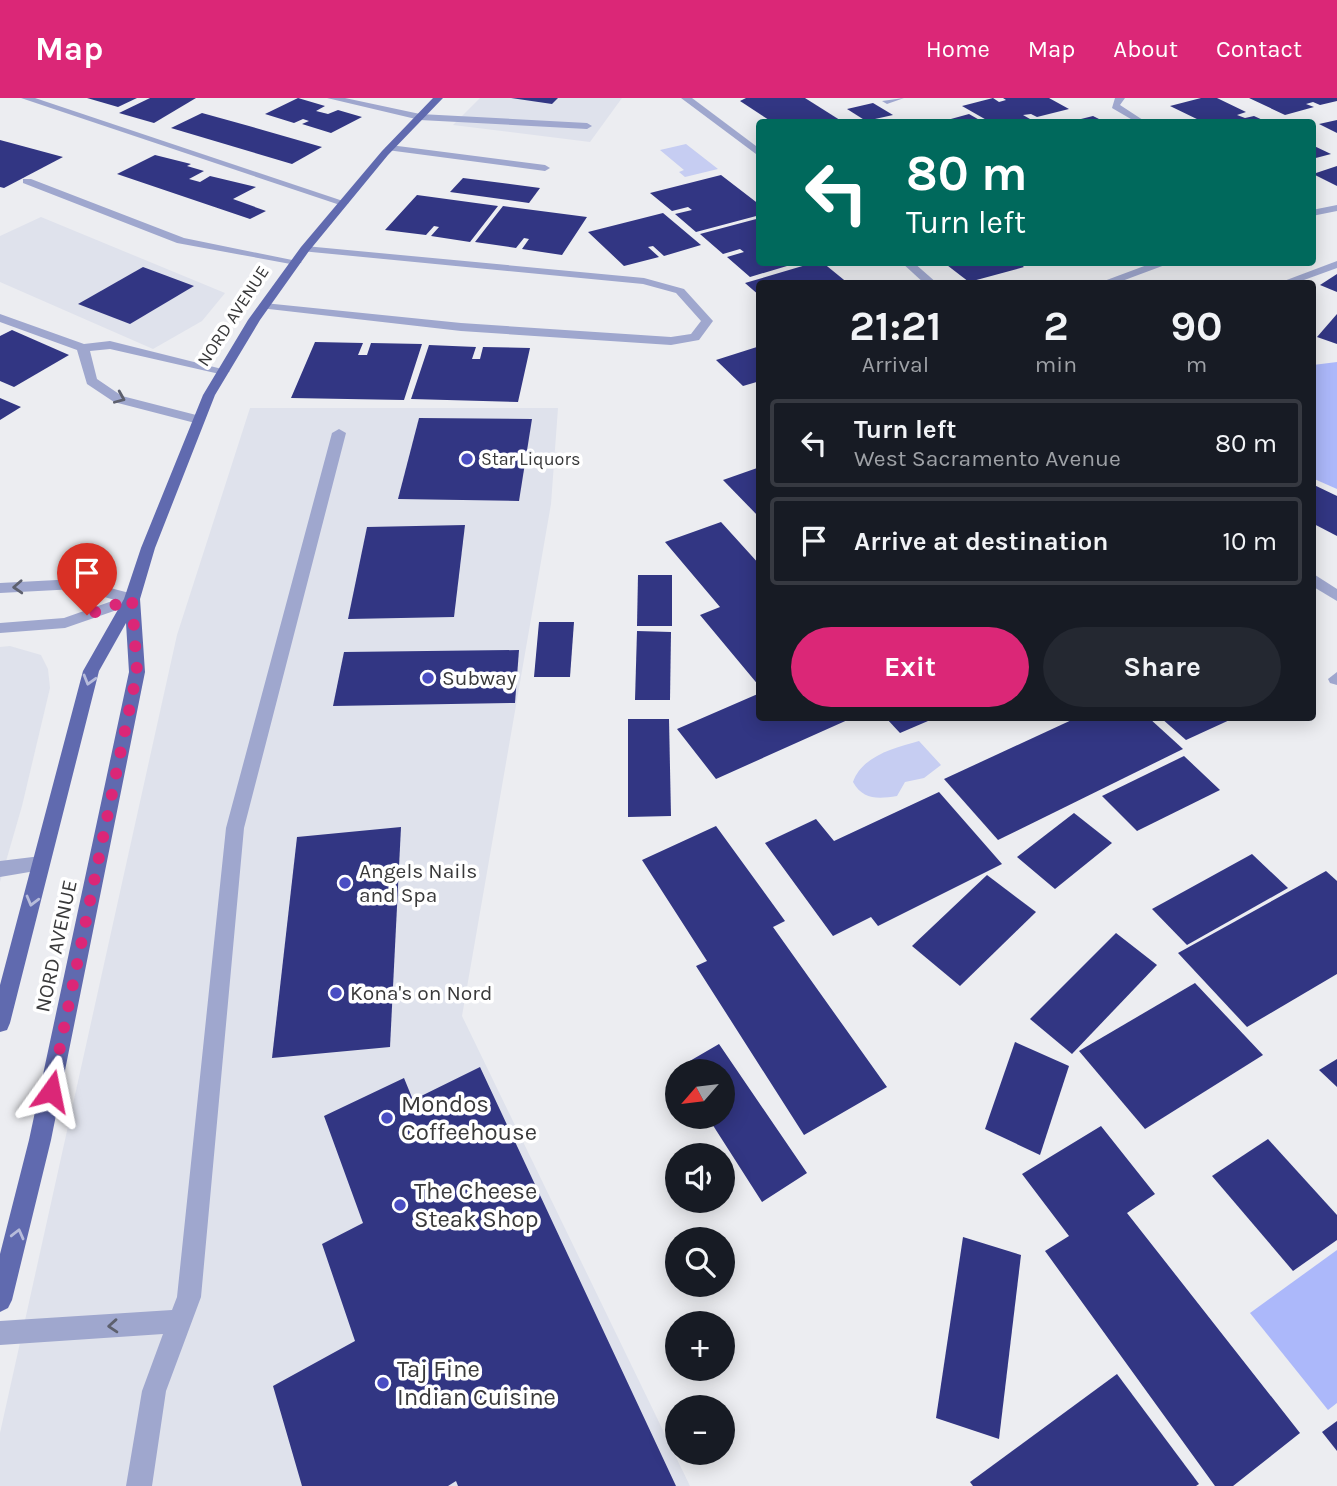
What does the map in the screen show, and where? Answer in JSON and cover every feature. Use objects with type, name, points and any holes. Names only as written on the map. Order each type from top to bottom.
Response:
[{"type":"main road","name":"NORD AVENUE","points":[[0,1023],[91,671],[132,599],[148,548],[199,421],[224,371],[264,306],[305,249],[390,148],[439,98]]},
{"type":"main road","name":"NORD AVENUE","points":[[0,1300],[40,1140],[137,672],[132,599]]},
{"type":"street","points":[[26,98],[344,203]]},
{"type":"street","points":[[332,98],[420,117],[587,126]]},
{"type":"street","points":[[686,98],[756,151]]},
{"type":"street","points":[[887,101],[899,98]]},
{"type":"street","points":[[1117,98],[1115,106],[1137,119]]},
{"type":"street","points":[[390,148],[545,168]]},
{"type":"street","points":[[27,181],[181,241],[296,262]]},
{"type":"street","points":[[1316,212],[1337,208]]},
{"type":"street","points":[[264,306],[461,327],[671,341],[695,337],[707,321],[680,291],[644,281],[305,249]]},
{"type":"street","points":[[1292,280],[1337,264]]},
{"type":"street","points":[[911,266],[928,280]]},
{"type":"street","points":[[1113,280],[1156,266]]},
{"type":"street","points":[[0,318],[83,348],[110,345],[224,371]]},
{"type":"street","points":[[83,348],[91,381],[118,399],[199,421]]},
{"type":"street","points":[[139,1486],[154,1391],[189,1297],[235,828],[339,433]]},
{"type":"street","points":[[1316,581],[1337,596]]},
{"type":"street","points":[[0,588],[76,584],[132,599]]},
{"type":"street","points":[[0,628],[65,623],[132,599]]},
{"type":"street","points":[[0,869],[41,864]]},
{"type":"street","points":[[0,1334],[181,1321]]},
{"type":"shaded area","points":[[480,98],[622,98],[590,142],[453,125]]},
{"type":"shaded area","points":[[686,144],[718,169],[685,177],[679,172],[684,170],[660,150]]},
{"type":"shaded area","points":[[41,217],[225,293],[202,321],[153,349],[0,282],[0,236]]},
{"type":"shaded area","points":[[1337,362],[1337,489],[1316,480],[1316,365]]},
{"type":"shaded area","points":[[250,408],[558,408],[551,504],[462,1016],[665,1434],[665,1465],[680,1465],[690,1486],[0,1486],[0,1433],[177,635]]},
{"type":"shaded area","points":[[10,646],[41,655],[48,669],[50,688],[22,806],[0,882],[0,647]]},
{"type":"shaded area","points":[[919,741],[941,765],[924,778],[905,782],[897,796],[872,797],[857,788],[853,782],[857,773],[871,759]]},
{"type":"shaded area","points":[[1337,1250],[1337,1403],[1328,1410],[1250,1313]]},
{"type":"building","points":[[87,98],[137,98],[118,107]]},
{"type":"building","points":[[150,98],[196,98],[154,123],[119,113]]},
{"type":"building","points":[[298,98],[325,106],[316,111],[328,114],[338,110],[362,117],[331,133],[302,124],[309,121],[303,119],[294,123],[265,114]]},
{"type":"building","points":[[511,98],[558,98],[552,104]]},
{"type":"building","points":[[746,98],[805,98],[838,119],[767,119],[740,101]]},
{"type":"building","points":[[993,98],[999,102],[1006,100],[1003,98],[1049,98],[1069,109],[1037,117],[1031,114],[1023,115],[1030,119],[985,119],[962,106]]},
{"type":"building","points":[[1201,98],[1217,98],[1246,112],[1237,115],[1260,119],[1197,119],[1170,106]]},
{"type":"building","points":[[1249,98],[1337,98],[1337,101],[1320,105],[1313,102],[1306,104],[1314,107],[1285,115]]},
{"type":"building","points":[[873,103],[893,115],[863,119],[847,109]]},
{"type":"building","points":[[202,113],[322,147],[292,164],[171,128]]},
{"type":"building","points":[[969,114],[978,119],[951,119]]},
{"type":"building","points":[[1337,120],[1337,133],[1319,124]]},
{"type":"building","points":[[0,140],[63,157],[4,188],[0,187]]},
{"type":"building","points":[[1316,147],[1331,154],[1316,158]]},
{"type":"building","points":[[155,155],[191,164],[187,166],[204,171],[189,179],[200,182],[210,176],[256,187],[233,199],[266,211],[250,219],[117,174]]},
{"type":"building","points":[[1337,166],[1337,186],[1316,176],[1316,173]]},
{"type":"building","points":[[721,175],[756,202],[756,216],[696,232],[675,214],[692,210],[688,207],[672,211],[650,193]]},
{"type":"building","points":[[463,178],[540,188],[529,203],[450,192]]},
{"type":"building","points":[[417,195],[498,206],[470,242],[431,236],[439,227],[434,226],[426,235],[385,230]]},
{"type":"building","points":[[503,206],[587,217],[562,255],[522,249],[529,239],[524,238],[516,248],[475,242]]},
{"type":"building","points":[[663,213],[701,245],[664,256],[653,246],[648,247],[659,257],[624,266],[588,232]]},
{"type":"building","points":[[756,219],[756,266],[787,266],[750,277],[727,257],[744,252],[740,249],[723,254],[700,234]]},
{"type":"building","points":[[802,266],[827,266],[844,280],[756,280],[756,293],[745,283]]},
{"type":"building","points":[[948,266],[1024,267],[976,280],[966,280]]},
{"type":"building","points":[[143,267],[194,286],[130,324],[78,304]]},
{"type":"building","points":[[1337,274],[1337,292],[1320,285]]},
{"type":"building","points":[[1337,314],[1337,344],[1317,337]]},
{"type":"building","points":[[12,330],[69,355],[14,387],[0,381],[0,336]]},
{"type":"building","points":[[315,342],[363,343],[358,355],[367,355],[371,343],[422,344],[404,400],[291,398]]},
{"type":"building","points":[[429,345],[476,347],[472,359],[480,359],[483,347],[530,348],[518,402],[411,399]]},
{"type":"building","points":[[756,347],[756,382],[743,386],[716,360]]},
{"type":"building","points":[[0,398],[21,407],[0,420]]},
{"type":"building","name":"Star Liquors","points":[[419,418],[532,419],[519,501],[398,499]]},
{"type":"building","points":[[756,468],[756,514],[723,480]]},
{"type":"building","points":[[1316,486],[1337,496],[1337,536],[1316,525]]},
{"type":"building","points":[[721,522],[756,561],[756,682],[700,615],[720,607],[665,542]]},
{"type":"building","points":[[465,525],[454,617],[348,619],[367,527]]},
{"type":"building","points":[[638,575],[672,575],[672,626],[637,626]]},
{"type":"building","points":[[539,622],[574,622],[570,677],[534,677]]},
{"type":"building","points":[[637,631],[671,632],[670,700],[635,700]]},
{"type":"building","name":"Subway","points":[[519,650],[515,703],[333,706],[344,652]]},
{"type":"building","points":[[756,695],[756,721],[845,721],[716,779],[677,729]]},
{"type":"building","points":[[628,719],[669,719],[671,816],[628,817]]},
{"type":"building","points":[[889,721],[928,721],[900,733]]},
{"type":"building","points":[[1070,721],[1152,721],[1183,749],[998,840],[944,779]]},
{"type":"building","points":[[1164,721],[1227,721],[1186,740]]},
{"type":"building","points":[[1184,756],[1220,790],[1137,831],[1102,796]]},
{"type":"building","points":[[939,792],[1002,864],[878,926],[871,917],[833,936],[765,843],[816,819],[834,841]]},
{"type":"building","points":[[1074,813],[1112,843],[1055,889],[1017,857]]},
{"type":"building","points":[[716,826],[785,921],[773,927],[887,1087],[804,1135],[696,966],[707,961],[642,860]]},
{"type":"building","points":[[401,827],[390,1047],[272,1058],[297,837]]},
{"type":"building","points":[[1252,854],[1288,888],[1187,945],[1152,909]]},
{"type":"building","points":[[1326,871],[1337,881],[1337,974],[1247,1027],[1178,953]]},
{"type":"building","points":[[987,875],[1036,912],[960,986],[912,946]]},
{"type":"building","points":[[1116,933],[1157,965],[1072,1054],[1030,1019]]},
{"type":"building","points":[[1195,983],[1263,1055],[1145,1129],[1079,1051]]},
{"type":"building","points":[[1015,1042],[1069,1066],[1040,1155],[985,1129]]},
{"type":"building","points":[[719,1044],[729,1059],[693,1059]]},
{"type":"building","points":[[1337,1059],[1337,1087],[1319,1070]]},
{"type":"building","points":[[480,1067],[676,1486],[458,1486],[456,1481],[448,1486],[302,1486],[273,1386],[355,1341],[322,1244],[363,1223],[324,1116],[404,1078],[413,1100]]},
{"type":"building","points":[[735,1067],[807,1173],[762,1202],[735,1160],[735,1143],[724,1143],[715,1129],[735,1129]]},
{"type":"building","points":[[1101,1126],[1155,1194],[1127,1213],[1300,1433],[1233,1486],[1215,1486],[1045,1251],[1069,1236],[1022,1174]]},
{"type":"building","points":[[1268,1139],[1337,1215],[1337,1240],[1293,1271],[1212,1176]]},
{"type":"building","points":[[963,1237],[1021,1255],[999,1439],[936,1418]]},
{"type":"building","points":[[1117,1374],[1199,1484],[973,1486],[970,1482]]},
{"type":"building","points":[[1337,1421],[1337,1451],[1322,1432]]},
{"type":"place","name":"Star Liquors","points":[[467,459]]},
{"type":"place","name":"Subway","points":[[428,678]]},
{"type":"place","name":"Angels Nails and Spa","points":[[345,883]]},
{"type":"place","name":"Kona's on Nord","points":[[336,993]]},
{"type":"place","name":"Mondos Coffeehouse","points":[[387,1118]]},
{"type":"place","name":"The Cheese Steak Shop","points":[[400,1205]]},
{"type":"place","name":"Taj Fine Indian Cuisine","points":[[383,1383]]},
{"type":"route","points":[[51,1091],[137,672],[132,599],[87,615]]}]
